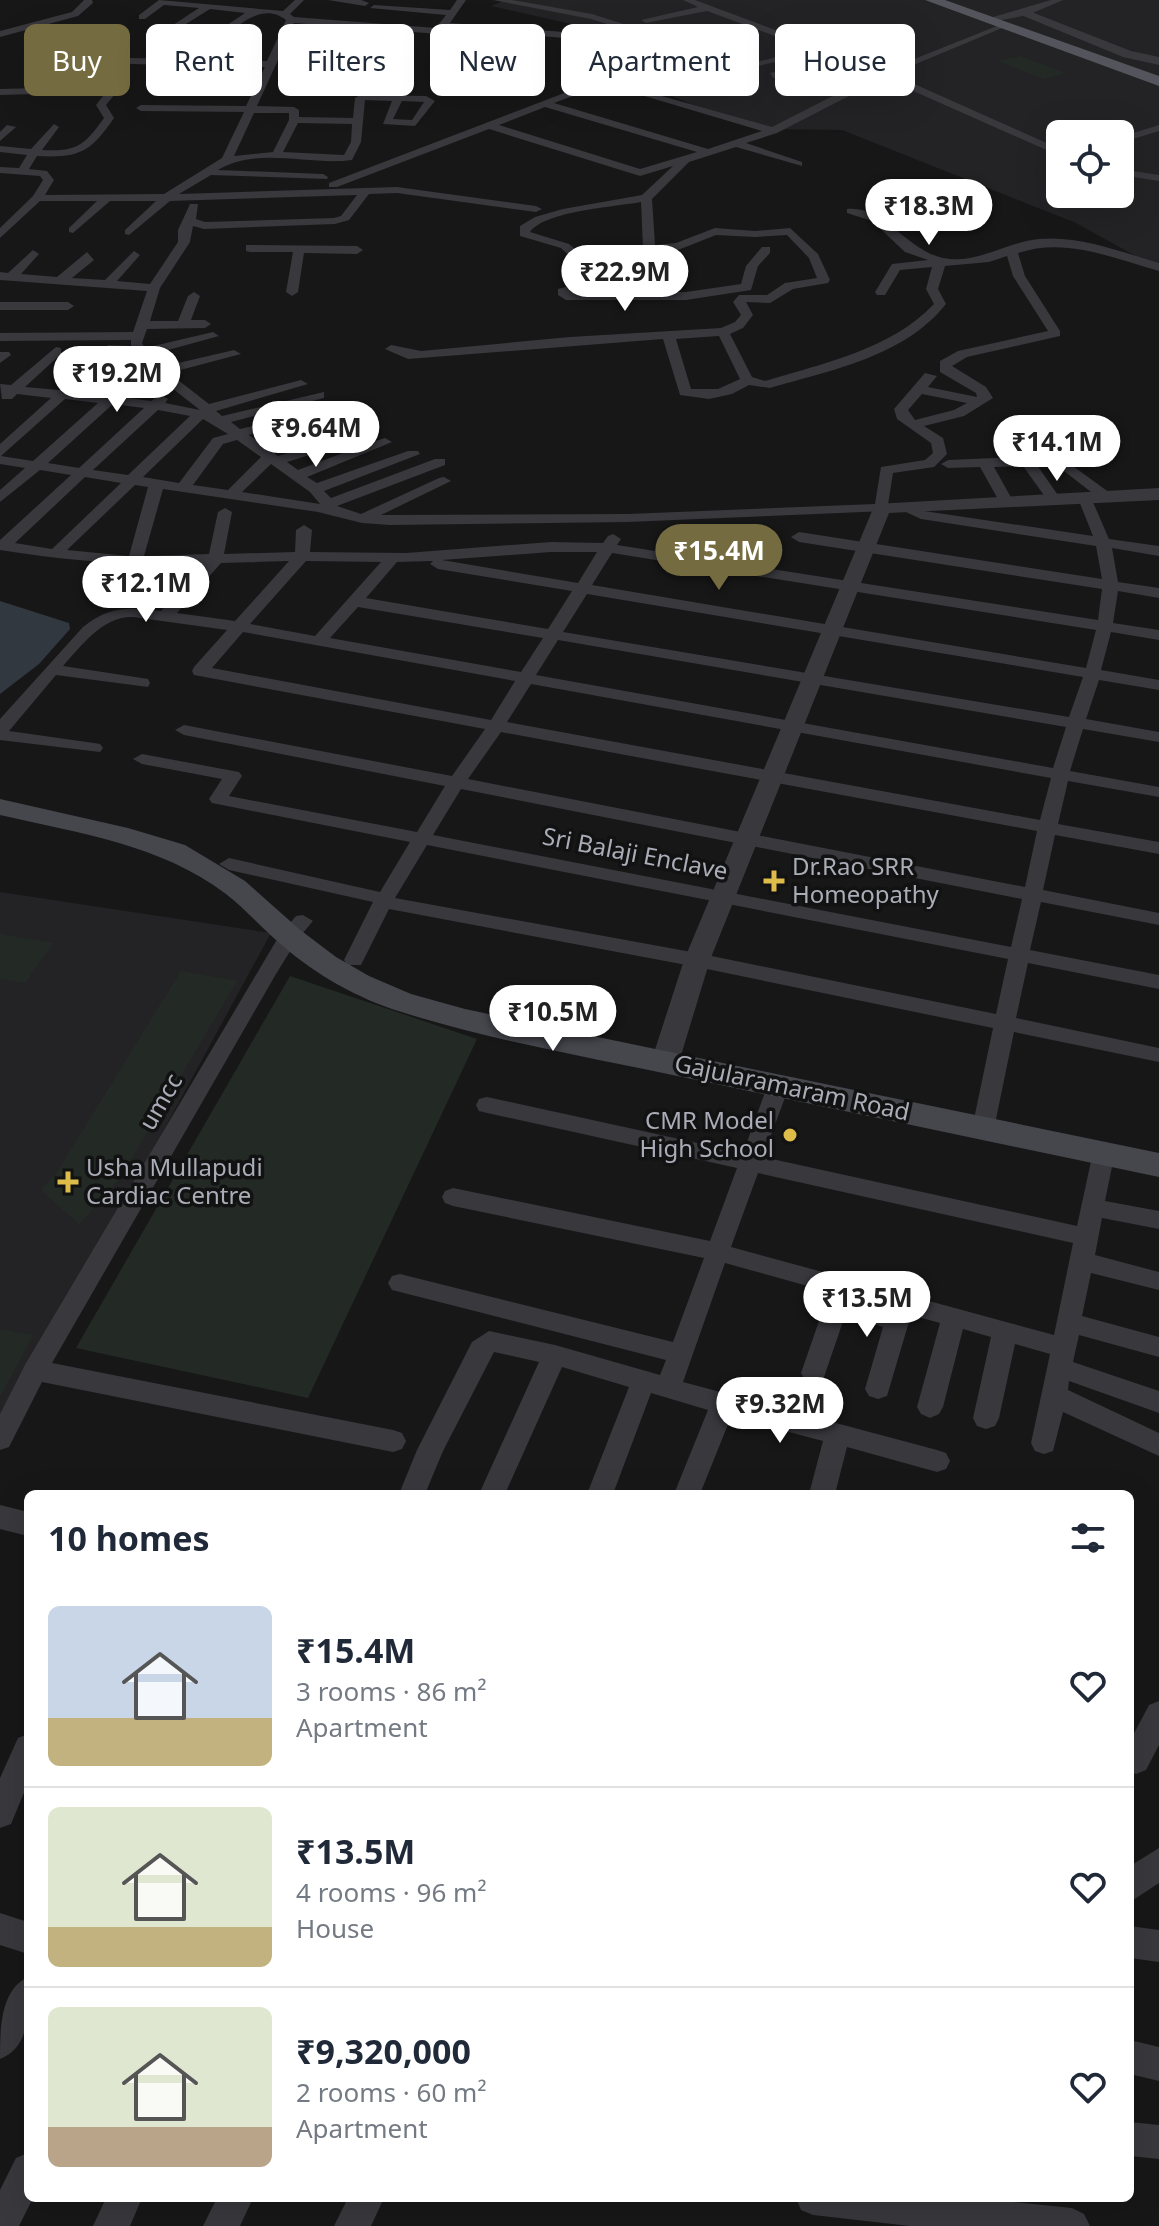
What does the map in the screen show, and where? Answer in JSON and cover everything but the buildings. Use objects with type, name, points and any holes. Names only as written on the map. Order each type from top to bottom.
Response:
[{"type":"main road","points":[[932,0],[1159,79]]},
{"type":"main road","points":[[945,0],[995,22]]},
{"type":"main road","name":"Gajularamaram Road","points":[[0,794],[96,813],[187,844],[229,864],[358,983],[401,1001],[465,1019],[1159,1155]]},
{"type":"main road","name":"Gajularamaram Road","points":[[0,807],[128,836],[175,851],[296,929],[354,960],[391,979],[468,1005],[779,1084],[1159,1165]]},
{"type":"street","points":[[0,34],[75,14],[89,3],[88,0]]},
{"type":"street","points":[[263,0],[349,24]]},
{"type":"street","points":[[332,0],[453,13]]},
{"type":"street","points":[[354,24],[369,5],[383,0]]},
{"type":"street","points":[[383,24],[408,0]]},
{"type":"street","points":[[414,24],[431,0]]},
{"type":"street","points":[[447,24],[462,0]]},
{"type":"street","points":[[487,9],[497,0],[592,17],[682,44],[663,49],[545,33]]},
{"type":"street","points":[[687,0],[775,35]]},
{"type":"street","points":[[915,59],[995,22],[1059,0]]},
{"type":"street","points":[[142,17],[164,1],[253,11],[294,9]]},
{"type":"street","points":[[1004,4],[1127,54],[1159,61]]},
{"type":"street","points":[[181,24],[207,7]]},
{"type":"street","points":[[646,20],[708,8]]},
{"type":"street","points":[[129,232],[168,196],[227,160],[294,9]]},
{"type":"street","points":[[321,10],[336,12]]},
{"type":"street","points":[[234,24],[253,11]]},
{"type":"street","points":[[470,24],[477,18]]},
{"type":"street","points":[[0,26],[23,27]]},
{"type":"street","points":[[130,61],[278,61]]},
{"type":"street","points":[[315,191],[492,126],[542,103],[593,84],[607,82],[773,131]]},
{"type":"street","points":[[0,84],[24,83]]},
{"type":"street","points":[[915,88],[1046,147]]},
{"type":"street","points":[[0,92],[24,91]]},
{"type":"street","points":[[32,99],[35,96]]},
{"type":"street","points":[[0,149],[68,153],[89,145],[109,118],[101,105],[108,96]]},
{"type":"street","points":[[492,126],[640,173],[773,131],[841,96]]},
{"type":"street","points":[[348,158],[356,142],[360,98],[430,101],[416,123],[391,135]]},
{"type":"street","points":[[227,160],[277,156],[383,158],[391,135],[386,121],[398,98]]},
{"type":"street","points":[[542,103],[707,152]]},
{"type":"street","points":[[159,119],[169,104]]},
{"type":"street","points":[[141,108],[169,104],[294,110],[294,120],[265,179]]},
{"type":"street","points":[[294,120],[357,121]]},
{"type":"street","points":[[0,138],[11,127]]},
{"type":"street","points":[[22,171],[54,127]]},
{"type":"street","points":[[1134,136],[1159,128]]},
{"type":"street","points":[[738,144],[798,164]]},
{"type":"street","points":[[685,160],[646,198],[539,219],[524,228],[524,234],[565,246],[585,264],[643,260],[612,279],[562,292],[570,297],[686,296],[747,287],[748,271],[756,257],[766,250]]},
{"type":"street","points":[[0,170],[43,173],[49,177],[37,198],[0,235]]},
{"type":"street","points":[[210,172],[297,180],[315,191],[415,192],[536,209]]},
{"type":"street","points":[[1134,174],[1159,178]]},
{"type":"street","points":[[37,198],[196,197],[323,177]]},
{"type":"street","points":[[288,224],[297,180]]},
{"type":"street","points":[[190,221],[204,226],[344,219],[367,190]]},
{"type":"street","points":[[73,230],[108,197]]},
{"type":"street","points":[[145,350],[154,288],[184,242],[184,230],[190,221],[196,197]]},
{"type":"street","points":[[391,349],[408,355],[421,355],[570,341],[723,332],[739,325],[747,315],[739,300],[770,299],[789,286],[824,280],[820,267],[790,231],[755,234],[715,231],[678,246],[651,249],[646,198]]},
{"type":"street","points":[[851,211],[876,219],[909,249],[940,261]]},
{"type":"street","points":[[256,225],[248,253],[299,249],[357,250]]},
{"type":"street","points":[[881,292],[896,267],[974,260],[1012,252],[1039,242],[1092,247],[1159,267]]},
{"type":"street","points":[[292,292],[299,249]]},
{"type":"street","points":[[912,425],[959,413],[980,402],[985,394],[945,369],[945,364],[963,354],[1054,336],[1054,331],[1019,276],[1012,252]]},
{"type":"street","points":[[6,277],[33,254]]},
{"type":"street","points":[[109,283],[134,255]]},
{"type":"street","points":[[61,280],[85,265],[87,256]]},
{"type":"street","points":[[723,332],[747,380],[765,385],[889,343],[927,323],[940,304],[932,289],[940,261]]},
{"type":"street","points":[[6,277],[154,288]]},
{"type":"street","points":[[0,498],[108,400],[145,350],[183,324],[194,296]]},
{"type":"street","points":[[0,306],[60,312],[39,337]]},
{"type":"street","points":[[0,337],[39,337],[145,350],[209,330],[183,324]]},
{"type":"street","points":[[668,335],[685,392],[704,396],[740,387],[747,380]]},
{"type":"street","points":[[0,452],[113,348],[234,354]]},
{"type":"street","points":[[145,350],[210,415],[315,489],[332,508]]},
{"type":"street","points":[[0,403],[7,389],[56,351]]},
{"type":"street","points":[[666,1056],[697,960],[866,546],[892,508],[886,470],[929,464],[940,454],[938,441],[912,425],[902,416],[901,409],[930,376]]},
{"type":"street","points":[[2,545],[177,384]]},
{"type":"street","points":[[55,554],[132,479],[210,415],[301,384]]},
{"type":"street","points":[[7,389],[155,405],[210,415],[319,395]]},
{"type":"street","points":[[918,389],[980,402]]},
{"type":"street","points":[[183,488],[218,441],[326,410]]},
{"type":"street","points":[[231,495],[273,459],[340,441],[360,452]]},
{"type":"street","points":[[1033,441],[1105,496]]},
{"type":"street","points":[[296,476],[385,442]]},
{"type":"street","points":[[315,489],[413,454]]},
{"type":"street","points":[[0,460],[132,479],[156,486],[332,508],[362,519],[519,521],[628,518],[1159,494]]},
{"type":"street","points":[[948,464],[1058,460]]},
{"type":"street","points":[[1027,461],[1053,498]]},
{"type":"street","points":[[332,508],[440,462]]},
{"type":"street","points":[[985,463],[1006,501]]},
{"type":"street","points":[[362,519],[444,481]]},
{"type":"street","points":[[135,561],[156,486]]},
{"type":"street","points":[[985,1119],[1031,895],[1061,774],[1093,674],[1110,586],[1103,543],[1084,496]]},
{"type":"street","points":[[892,508],[1159,551]]},
{"type":"street","points":[[165,616],[215,560],[225,512]]},
{"type":"street","points":[[354,960],[384,900],[456,783],[496,726],[628,518]]},
{"type":"street","points":[[304,530],[302,556],[200,671],[1159,848]]},
{"type":"street","points":[[799,537],[1159,593]]},
{"type":"street","points":[[2,545],[55,554],[135,561],[302,556],[399,558],[551,547],[607,548],[1159,635]]},
{"type":"street","points":[[399,558],[1159,685]]},
{"type":"street","points":[[319,641],[353,601],[399,558]]},
{"type":"street","points":[[353,601],[1159,737]]},
{"type":"street","points":[[94,748],[0,732],[52,669],[108,615],[123,612],[240,627],[1159,792]]},
{"type":"street","points":[[52,669],[142,683]]},
{"type":"street","points":[[184,730],[1159,919]]},
{"type":"street","name":"Sri Balaji Enclave","points":[[142,759],[233,776],[218,799],[1159,982]]},
{"type":"street","points":[[229,864],[384,900],[697,960],[1159,1055]]},
{"type":"street","name":"umcc","points":[[0,1439],[35,1370],[296,929]]},
{"type":"street","points":[[602,1490],[655,1385],[681,1354],[779,1084]]},
{"type":"street","points":[[487,1105],[1087,1237]]},
{"type":"street","points":[[1044,1443],[1104,1152]]},
{"type":"street","points":[[453,1197],[718,1252],[843,1286],[887,1310],[984,1332],[1060,1357],[1159,1402]]},
{"type":"street","points":[[1093,1208],[1159,1220]]},
{"type":"street","points":[[1080,1261],[1159,1281]]},
{"type":"street","points":[[400,1283],[681,1354]]},
{"type":"street","points":[[814,1373],[843,1286]]},
{"type":"street","points":[[878,1389],[887,1310]]},
{"type":"street","points":[[1067,1322],[1159,1347]]},
{"type":"street","points":[[930,1407],[984,1332]]},
{"type":"street","points":[[984,1332],[986,1418]]},
{"type":"street","points":[[414,1490],[430,1450],[481,1349],[489,1341],[555,1355],[937,1461]]},
{"type":"street","points":[[494,1490],[555,1355]]},
{"type":"street","points":[[35,1370],[393,1441]]},
{"type":"street","points":[[1053,1395],[1159,1445]]},
{"type":"street","points":[[689,1490],[723,1404]]},
{"type":"street","points":[[823,1490],[838,1434]]},
{"type":"street","points":[[0,1517],[24,1523]]},
{"type":"street","points":[[1136,1760],[1159,1715]]},
{"type":"street","points":[[0,1813],[24,1757]]},
{"type":"street","points":[[1134,1883],[1159,1863]]},
{"type":"street","points":[[0,1929],[24,1937]]},
{"type":"street","points":[[1134,1943],[1159,1946]]},
{"type":"street","points":[[0,2043],[24,2000]]},
{"type":"street","points":[[1134,2058],[1159,2064]]},
{"type":"street","points":[[1134,2139],[1159,2142]]},
{"type":"street","points":[[1,2226],[24,2178]]},
{"type":"street","points":[[111,2226],[123,2202]]},
{"type":"street","points":[[221,2226],[234,2202]]},
{"type":"street","points":[[352,2226],[365,2202]]},
{"type":"street","points":[[850,2202],[1072,2226]]},
{"type":"shaded area","points":[[506,0],[1159,0],[1159,269],[1076,223],[842,130],[759,129],[672,96],[759,96],[759,24],[571,24],[491,6]]},
{"type":"shaded area","points":[[1020,56],[1066,73],[1044,79],[998,61]]},
{"type":"shaded area","points":[[0,601],[69,623],[70,629],[39,664],[0,694]]},
{"type":"shaded area","name":"Usha Mullapudi Cardiac Centre","points":[[0,892],[271,933],[0,1431]]},
{"type":"shaded area","points":[[0,934],[53,943],[25,983],[0,979]]},
{"type":"shaded area","points":[[181,971],[237,981],[118,1181],[79,1224],[41,1190],[56,1174]]},
{"type":"shaded area","points":[[290,976],[477,1039],[308,1398],[76,1348]]},
{"type":"shaded area","points":[[0,1329],[33,1335],[0,1397]]},
{"type":"place","name":"Dr.Rao SRR Homeopathy","points":[[774,881]]},
{"type":"place","name":"CMR Model High School","points":[[790,1135]]},
{"type":"place","name":"Usha Mullapudi Cardiac Centre","points":[[68,1182]]}]
